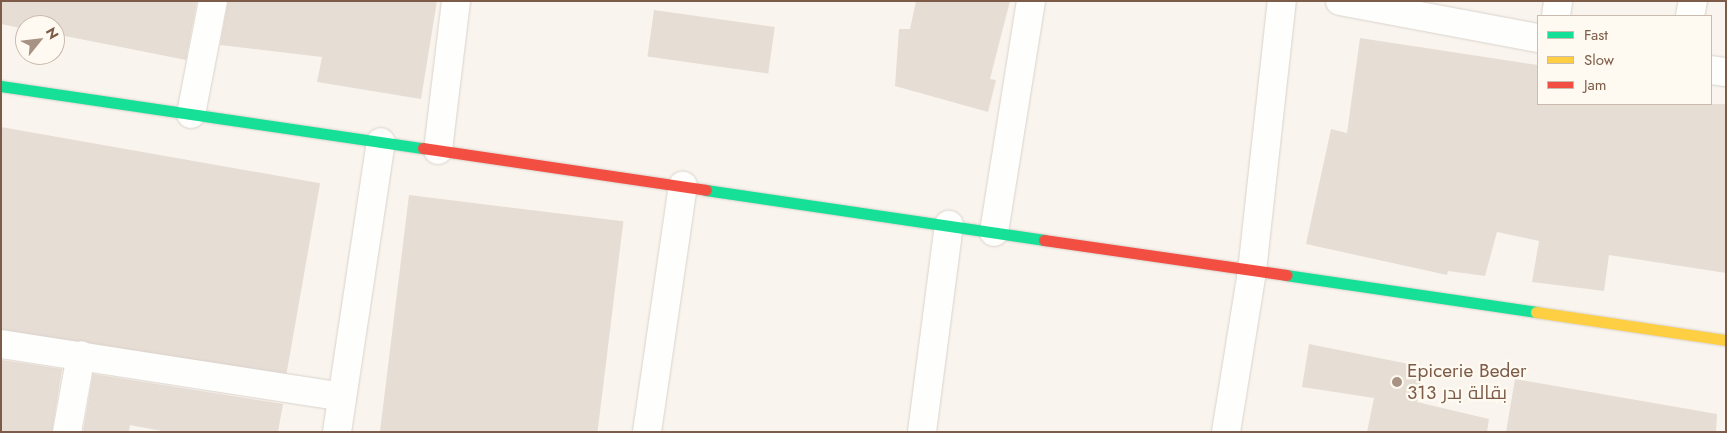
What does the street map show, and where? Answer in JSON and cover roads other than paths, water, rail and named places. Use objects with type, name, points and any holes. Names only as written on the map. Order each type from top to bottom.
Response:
[{"type":"street","points":[[191,114],[213,1]]},
{"type":"street","points":[[438,150],[456,1]]},
{"type":"street","points":[[994,232],[1031,1]]},
{"type":"street","points":[[1226,432],[1252,271],[1282,1]]},
{"type":"street","points":[[1340,1],[1537,38]]},
{"type":"street","points":[[1556,15],[1558,1]]},
{"type":"street","points":[[1690,15],[1693,1]]},
{"type":"street","points":[[1712,70],[1726,72]]},
{"type":"street","points":[[1,86],[1726,340]]},
{"type":"street","points":[[337,432],[381,142]]},
{"type":"street","points":[[647,432],[683,186]]},
{"type":"street","points":[[922,432],[949,225]]},
{"type":"street","points":[[1,344],[81,355],[342,398]]},
{"type":"street","points":[[68,432],[81,355]]},
{"type":"place","name":"Epicerie Beder 313 بقالة بدر","points":[[1397,382]]}]
